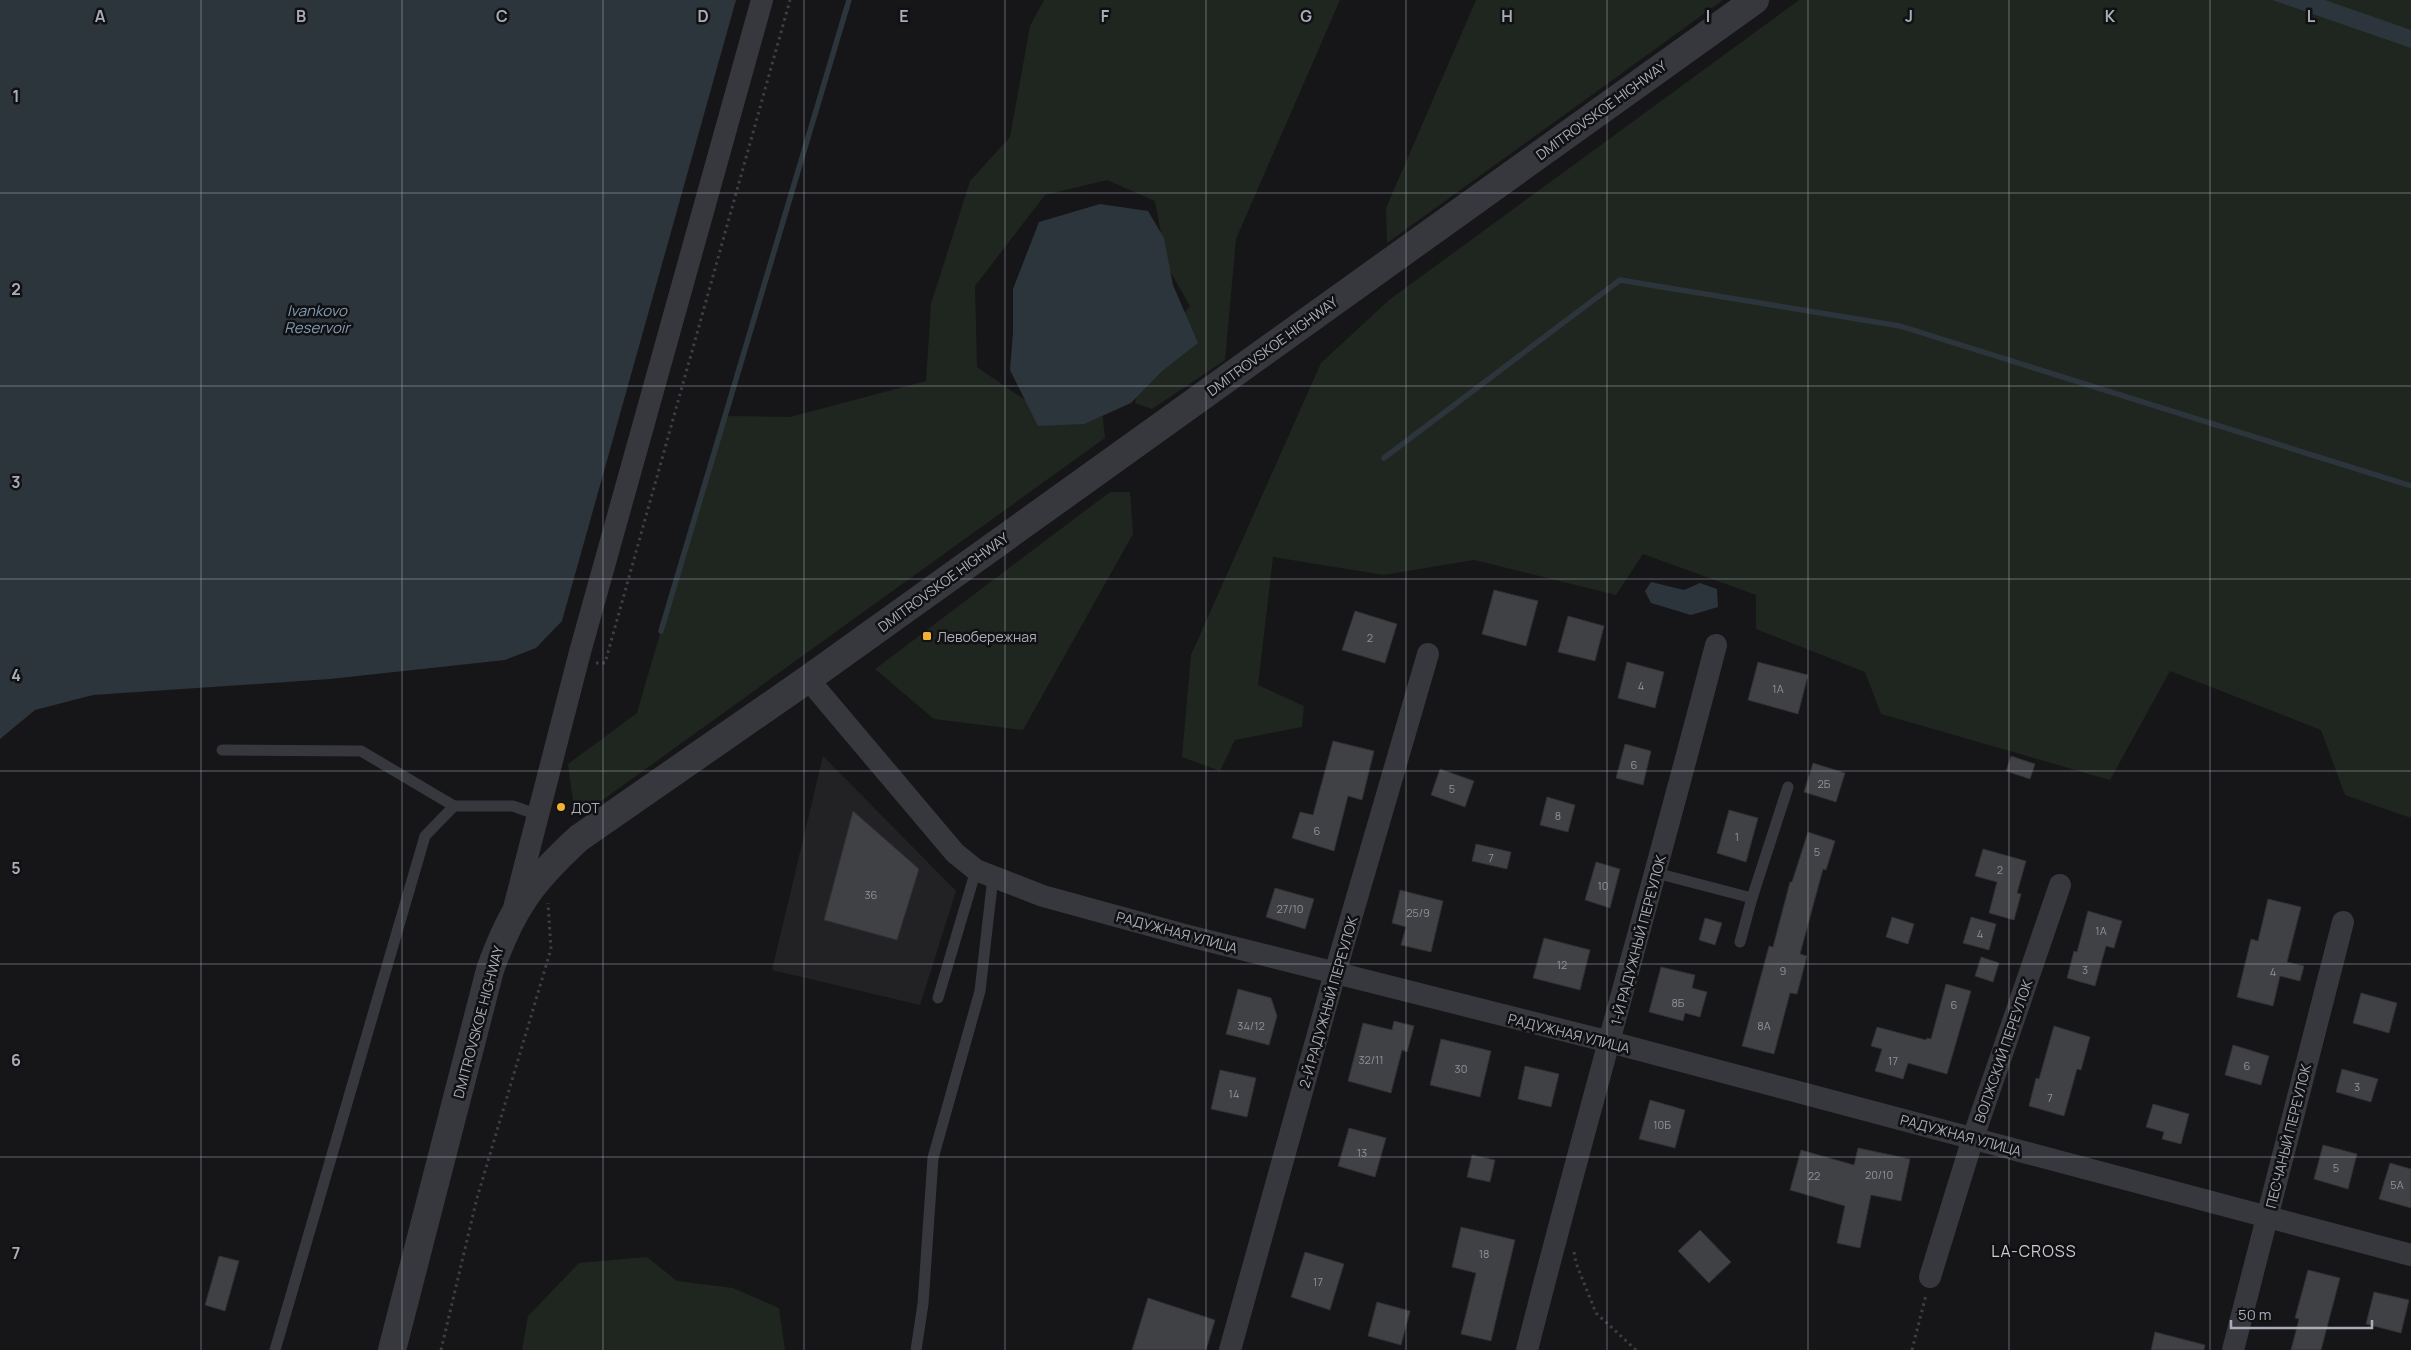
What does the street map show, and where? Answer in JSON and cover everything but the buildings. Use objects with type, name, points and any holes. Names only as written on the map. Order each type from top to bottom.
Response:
[{"type":"street","points":[[512,914],[578,663],[762,0]]},
{"type":"street","name":"DMITROVSKOE HIGHWAY","points":[[392,1350],[490,970],[512,914],[547,868],[579,838],[808,679],[1755,0]]},
{"type":"street","name":"1-Й РАДУЖНЫЙ ПЕРЕУЛОК","points":[[1527,1350],[1565,1199],[1610,1042],[1716,645]]},
{"type":"street","name":"2-Й РАДУЖНЫЙ ПЕРЕУЛОК","points":[[1230,1350],[1335,973],[1428,654]]},
{"type":"street","name":"РАДУЖНАЯ УЛИЦА","points":[[808,679],[955,853],[985,874],[1043,896],[1335,973],[1610,1042],[2411,1255]]},
{"type":"street","name":"ВОЛЖСКИЙ ПЕРЕУЛОК","points":[[1930,1276],[1973,1138],[2060,885]]},
{"type":"street","name":"ПЕСЧАНЫЙ ПЕРЕУЛОК","points":[[2234,1350],[2343,922]]},
{"type":"lane","points":[[222,750],[362,751],[454,806],[513,806],[538,815]]},
{"type":"lane","points":[[1740,942],[1752,898],[1788,787]]},
{"type":"lane","points":[[275,1350],[425,836],[454,806]]},
{"type":"lane","points":[[1656,873],[1752,898]]},
{"type":"lane","points":[[938,998],[985,874]]},
{"type":"lane","points":[[916,1350],[923,1304],[933,1158],[980,991],[985,874]]},
{"type":"path","points":[[578,663],[605,663],[790,0]]},
{"type":"path","points":[[440,1350],[477,1198],[551,950],[548,898]]},
{"type":"path","points":[[1573,1244],[1576,1263],[1596,1313],[1636,1350]]},
{"type":"path","points":[[1912,1350],[1930,1276]]},
{"type":"shaded area","points":[[1044,0],[1340,0],[1236,239],[1225,360],[1152,409],[1135,403],[1147,359],[1190,306],[1167,266],[1155,201],[1107,180],[1045,195],[975,286],[977,367],[1060,424],[1102,410],[1105,438],[597,804],[574,808],[568,764],[637,713],[723,416],[790,417],[926,381],[931,304],[970,181],[1010,137],[1030,26]]},
{"type":"shaded area","points":[[1476,0],[1723,0],[1387,243],[1386,208]]},
{"type":"shaded area","points":[[1799,0],[2411,0],[2411,818],[2345,795],[2321,730],[2170,671],[2110,780],[1881,714],[1865,672],[1756,629],[1756,595],[1643,554],[1616,595],[1474,560],[1384,575],[1273,557],[1258,685],[1304,706],[1302,727],[1235,740],[1220,771],[1182,757],[1191,655],[1321,363],[1389,300]]},
{"type":"shaded area","points":[[1110,492],[1130,492],[1133,534],[1023,730],[934,719],[875,669]]},
{"type":"shaded area","points":[[823,756],[956,891],[920,1005],[772,970]]},
{"type":"shaded area","points":[[647,1257],[677,1281],[733,1288],[779,1308],[785,1350],[522,1350],[528,1316],[579,1263]]},
{"type":"water","name":"Ivankovo Reservoir","points":[[0,0],[736,0],[562,621],[536,648],[505,660],[330,679],[93,695],[35,710],[0,739]]},
{"type":"water","points":[[2272,0],[2325,0],[2411,30],[2411,48]]},
{"type":"water","points":[[1100,204],[1148,211],[1164,238],[1173,285],[1198,343],[1162,371],[1131,403],[1084,424],[1038,426],[1010,370],[1013,333],[1013,289],[1039,222]]},
{"type":"water","points":[[1651,582],[1684,590],[1700,583],[1717,589],[1718,607],[1691,615],[1651,603],[1645,591]]},
{"type":"waterway","points":[[661,631],[849,0]]},
{"type":"waterway","points":[[1384,458],[1620,280],[1900,326],[2411,486]]},
{"type":"place","name":"Левобережная","points":[[927,636]]},
{"type":"place","name":"ДОТ","points":[[561,807]]},
{"type":"district","name":"LA-CROSS","points":[[2034,1251]]}]
